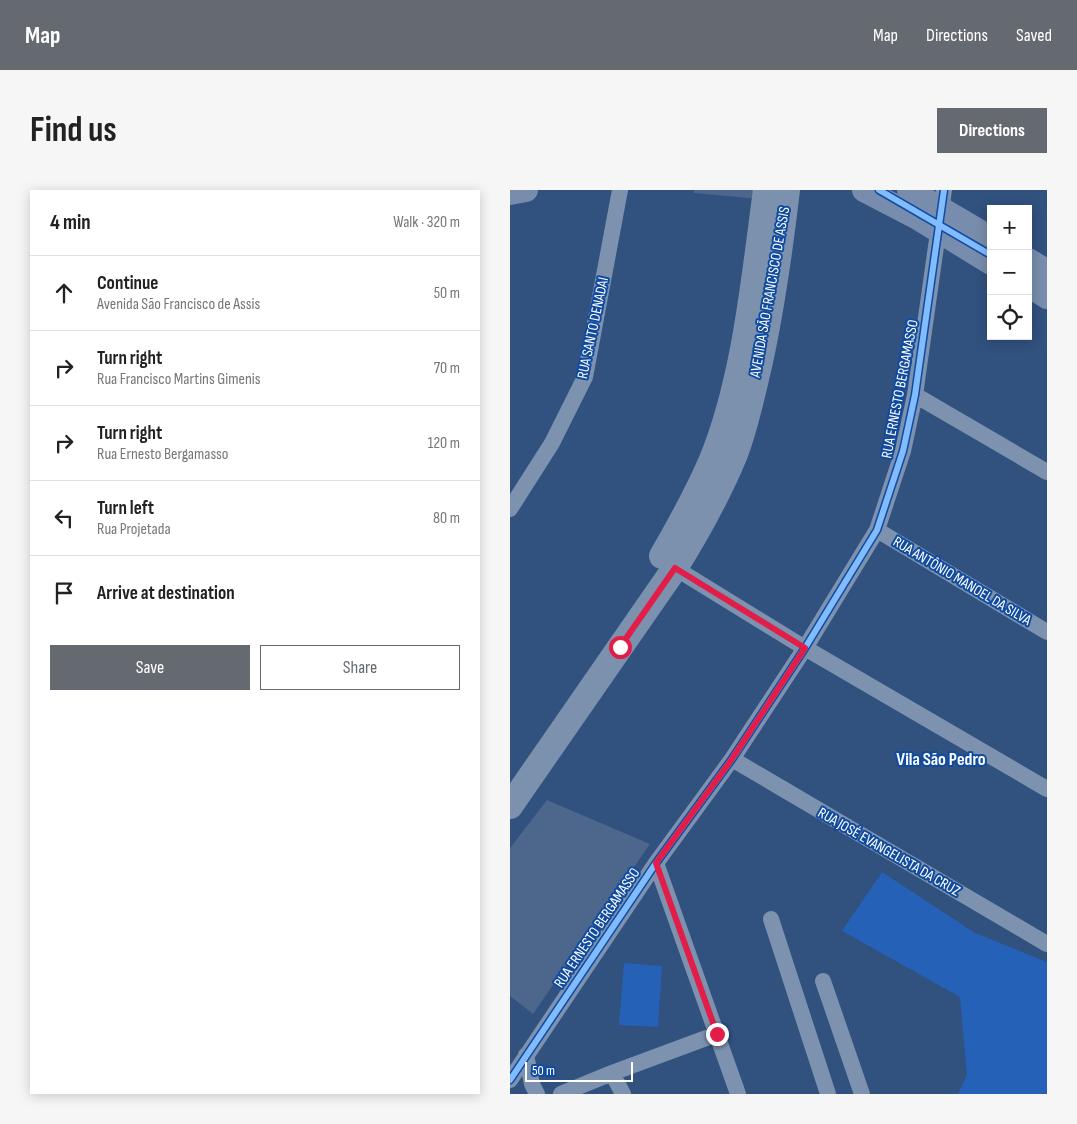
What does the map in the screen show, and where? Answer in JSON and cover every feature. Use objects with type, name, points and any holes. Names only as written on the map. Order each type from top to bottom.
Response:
[{"type":"main road","points":[[510,193],[526,190]]},
{"type":"main road","name":"AVENIDA SÃO FRANCISCO DE ASSIS","points":[[510,774],[662,556],[685,517],[712,461],[727,415],[742,352],[766,190]]},
{"type":"main road","name":"AVENIDA SÃO FRANCISCO DE ASSIS","points":[[510,806],[675,568],[699,529],[735,454],[750,408],[769,318],[787,190]]},
{"type":"main road","points":[[864,190],[942,210],[987,259]]},
{"type":"main road","points":[[909,190],[987,236]]},
{"type":"main road","points":[[1032,262],[1047,271]]},
{"type":"main road","points":[[1032,288],[1047,297]]},
{"type":"street","name":"RUA SANTO DENADAI","points":[[510,509],[552,443],[585,377],[620,190]]},
{"type":"street","name":"RUA ERNESTO BERGAMASSO","points":[[510,1080],[656,863],[732,759],[805,648],[878,530],[903,451],[915,395],[942,210]]},
{"type":"street","points":[[915,395],[1047,472]]},
{"type":"street","name":"RUA ANTÔNIO MANOEL DA SILVA","points":[[878,530],[1047,632]]},
{"type":"street","points":[[675,568],[805,648],[1047,789]]},
{"type":"street","name":"RUA JOSÉ EVANGELISTA DA CRUZ","points":[[732,759],[1047,944]]},
{"type":"street","points":[[656,863],[738,1094]]},
{"type":"street","points":[[771,918],[828,1094]]},
{"type":"street","points":[[823,981],[862,1094]]},
{"type":"street","points":[[561,1094],[612,1072],[717,1034]]},
{"type":"street","points":[[526,1054],[532,1084],[537,1094]]},
{"type":"street","points":[[612,1072],[623,1094]]},
{"type":"shaded area","points":[[882,872],[975,933],[1047,962],[1047,1094],[958,1094],[967,1075],[960,997],[842,931]]},
{"type":"shaded area","points":[[624,963],[662,966],[658,1027],[619,1025]]},
{"type":"building","points":[[694,190],[759,190],[759,199],[694,193]]},
{"type":"building","points":[[547,800],[650,844],[533,1014],[510,996],[510,848]]},
{"type":"cycle path","points":[[879,190],[987,253]]},
{"type":"cycle path","points":[[510,1080],[656,863],[732,759],[805,648],[877,530],[903,451],[915,395],[944,190]]},
{"type":"district","name":"Vila São Pedro","points":[[941,759]]},
{"type":"route","points":[[620,647],[675,568],[805,648],[732,759],[656,863],[717,1034]]}]
